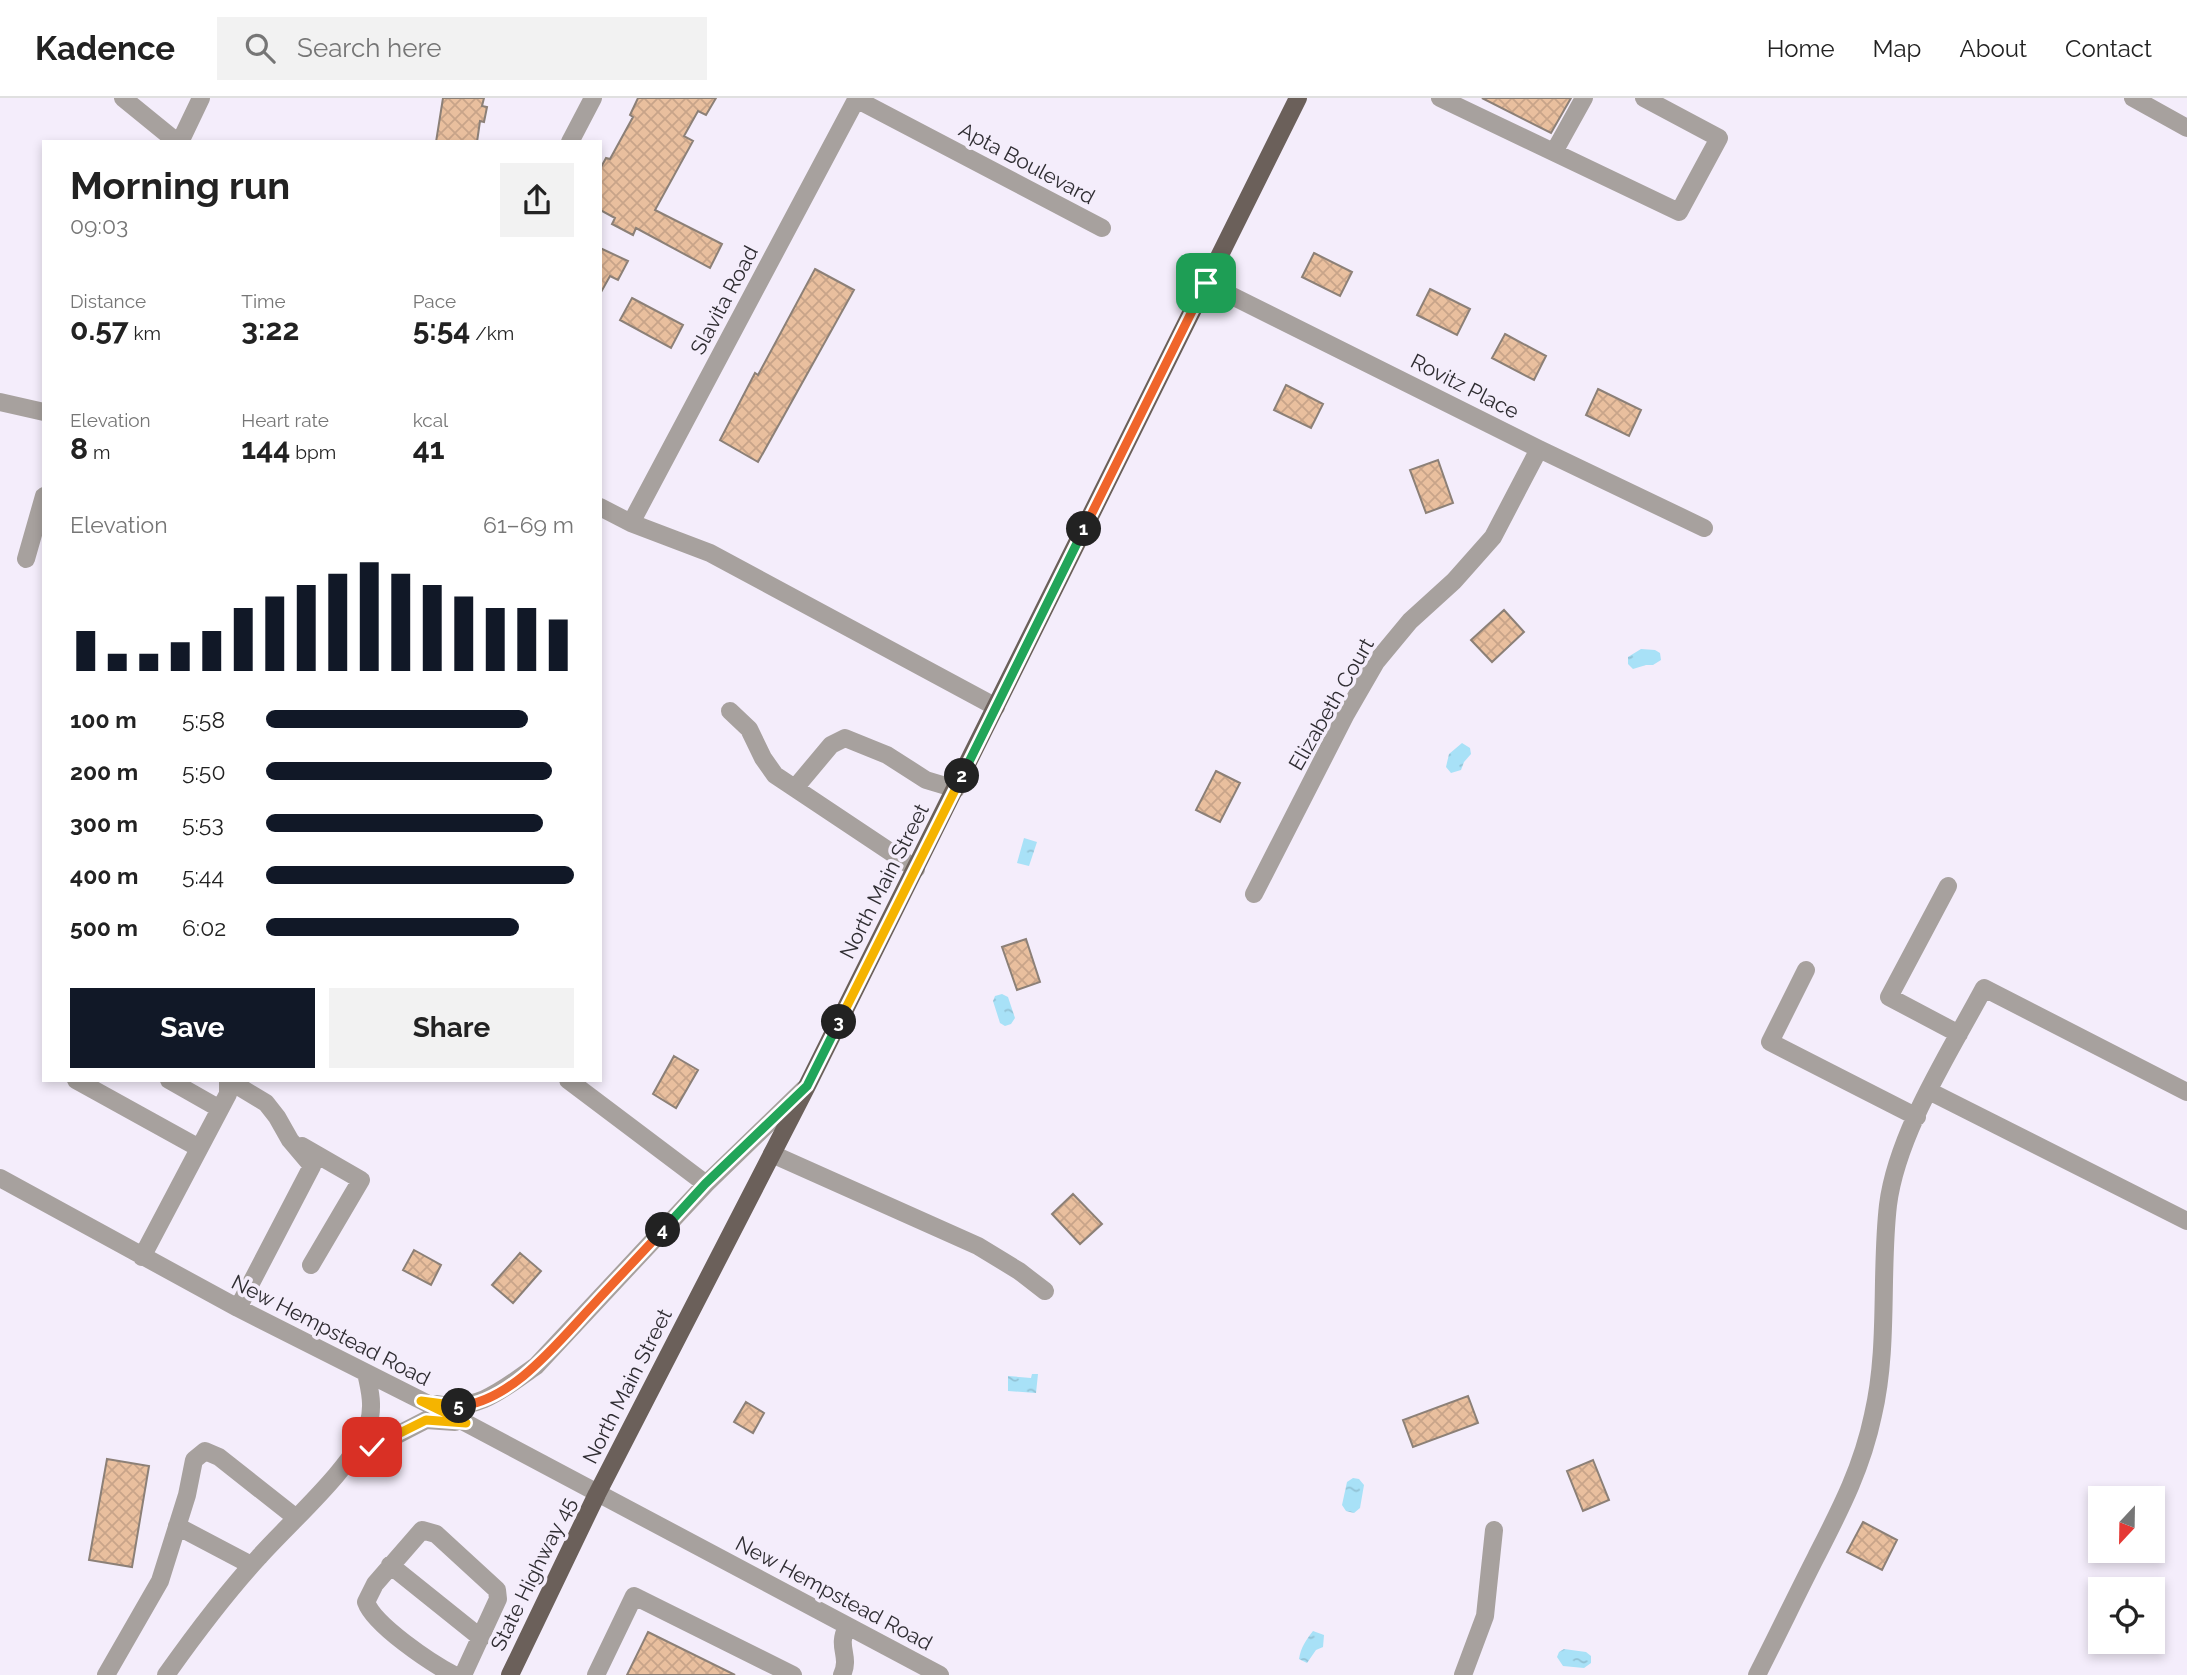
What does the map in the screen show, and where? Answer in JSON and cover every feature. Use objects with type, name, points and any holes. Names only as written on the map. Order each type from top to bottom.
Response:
[{"type":"main road","name":"North Main Street","points":[[597,1494],[916,869],[1298,98]]},
{"type":"main road","name":"State Highway 45","points":[[510,1675],[597,1494]]},
{"type":"street","points":[[124,98],[176,140]]},
{"type":"street","points":[[179,140],[201,98]]},
{"type":"street","points":[[571,140],[593,98]]},
{"type":"street","name":"Apta Boulevard","points":[[857,98],[1102,228]]},
{"type":"street","name":"Slavita Road","points":[[631,523],[857,98]]},
{"type":"street","points":[[1440,98],[1679,212],[1719,138],[1644,98]]},
{"type":"street","points":[[1554,152],[1584,98]]},
{"type":"street","points":[[2133,98],[2187,128]]},
{"type":"street","name":"Rovitz Place","points":[[1206,283],[1704,528]]},
{"type":"street","points":[[0,402],[42,412]]},
{"type":"street","name":"Elizabeth Court","points":[[1254,894],[1346,714],[1376,662],[1410,621],[1454,581],[1493,537],[1539,449]]},
{"type":"street","points":[[26,559],[42,503]]},
{"type":"street","points":[[602,508],[631,523],[710,553],[996,707]]},
{"type":"street","points":[[730,711],[748,729],[775,775],[916,869]]},
{"type":"street","points":[[795,788],[831,746],[845,738],[887,755],[926,780],[956,789]]},
{"type":"street","points":[[1948,886],[1889,997],[1959,1034]]},
{"type":"street","points":[[1806,970],[1770,1042],[1917,1116]]},
{"type":"street","points":[[1757,1675],[1854,1483],[1880,1383],[1888,1204],[1902,1148],[1984,988],[2187,1092]]},
{"type":"street","points":[[80,1082],[200,1148]]},
{"type":"street","points":[[173,1082],[220,1109]]},
{"type":"street","points":[[142,1256],[228,1094],[228,1082]]},
{"type":"street","points":[[231,1082],[265,1103],[312,1166],[238,1308]]},
{"type":"street","points":[[571,1082],[705,1184]]},
{"type":"street","points":[[421,1401],[451,1407],[473,1405],[503,1390],[536,1367],[705,1184],[807,1086]]},
{"type":"street","points":[[1929,1091],[2187,1221]]},
{"type":"street","points":[[290,1140],[361,1180],[311,1265]]},
{"type":"street","points":[[772,1154],[978,1246],[1020,1271],[1045,1291]]},
{"type":"street","name":"New Hempstead Road","points":[[0,1178],[238,1308],[466,1423],[940,1675]]},
{"type":"street","points":[[166,1675],[251,1565],[340,1471],[358,1446],[369,1425],[372,1396],[366,1373]]},
{"type":"street","points":[[340,1471],[372,1447],[426,1420],[466,1423]]},
{"type":"street","points":[[106,1675],[160,1581],[194,1460],[205,1451],[219,1457],[295,1517]]},
{"type":"street","points":[[177,1527],[251,1565]]},
{"type":"street","points":[[454,1675],[402,1640],[369,1611],[366,1602],[375,1584],[422,1530],[436,1534],[497,1590],[498,1599],[463,1675]]},
{"type":"street","points":[[1463,1675],[1485,1616],[1494,1530]]},
{"type":"street","points":[[390,1565],[481,1638]]},
{"type":"street","points":[[596,1675],[635,1596],[793,1675]]},
{"type":"street","points":[[842,1675],[846,1665],[842,1637],[847,1627]]},
{"type":"water","points":[[1641,649],[1655,650],[1660,653],[1661,660],[1653,665],[1633,669],[1628,664],[1628,657]]},
{"type":"water","points":[[1462,743],[1470,748],[1471,754],[1461,770],[1451,773],[1446,767],[1449,754]]},
{"type":"water","points":[[1024,838],[1037,842],[1029,866],[1017,863]]},
{"type":"water","points":[[1002,994],[1008,997],[1015,1018],[1011,1024],[1005,1026],[1000,1023],[993,1001],[995,996]]},
{"type":"water","points":[[1032,1374],[1038,1374],[1036,1393],[1008,1391],[1008,1376],[1031,1378]]},
{"type":"water","points":[[1353,1478],[1359,1479],[1364,1485],[1360,1508],[1354,1513],[1346,1511],[1342,1505],[1347,1482]]},
{"type":"water","points":[[1313,1631],[1324,1635],[1323,1647],[1316,1650],[1307,1663],[1299,1659],[1304,1644]]},
{"type":"water","points":[[1564,1649],[1586,1652],[1591,1656],[1591,1663],[1584,1668],[1563,1666],[1557,1657]]},
{"type":"building","points":[[443,98],[484,98],[482,106],[487,107],[484,122],[480,121],[477,140],[436,140]]},
{"type":"building","points":[[638,98],[716,98],[706,115],[698,111],[684,136],[693,141],[655,210],[722,244],[710,268],[636,228],[633,235],[612,224],[615,218],[602,211],[602,165],[606,158],[610,159],[633,117],[630,115]]},
{"type":"building","points":[[1482,98],[1571,98],[1551,133]]},
{"type":"building","points":[[602,249],[628,261],[618,280],[610,276],[602,290]]},
{"type":"building","points":[[1314,253],[1352,272],[1340,296],[1302,277]]},
{"type":"building","points":[[815,269],[854,290],[758,462],[720,440]]},
{"type":"building","points":[[1430,289],[1470,309],[1457,335],[1417,315]]},
{"type":"building","points":[[632,298],[683,325],[671,348],[620,320]]},
{"type":"building","points":[[1505,334],[1546,356],[1534,380],[1492,358]]},
{"type":"building","points":[[1286,385],[1323,404],[1311,428],[1274,410]]},
{"type":"building","points":[[1598,389],[1641,410],[1629,436],[1586,415]]},
{"type":"building","points":[[1438,460],[1453,503],[1426,513],[1410,470]]},
{"type":"building","points":[[1504,610],[1524,632],[1492,662],[1471,640]]},
{"type":"building","points":[[1216,771],[1240,783],[1220,822],[1196,810]]},
{"type":"building","points":[[1026,939],[1040,982],[1017,990],[1002,947]]},
{"type":"building","points":[[674,1056],[698,1070],[676,1108],[653,1094]]},
{"type":"building","points":[[1073,1194],[1102,1224],[1080,1244],[1052,1214]]},
{"type":"building","points":[[414,1250],[441,1265],[431,1285],[403,1270]]},
{"type":"building","points":[[520,1253],[541,1271],[513,1303],[492,1285]]},
{"type":"building","points":[[1468,1396],[1478,1423],[1413,1447],[1403,1420]]},
{"type":"building","points":[[746,1402],[764,1413],[753,1433],[734,1422]]},
{"type":"building","points":[[107,1459],[149,1466],[132,1567],[89,1560]]},
{"type":"building","points":[[1593,1460],[1609,1500],[1583,1511],[1567,1471]]},
{"type":"building","points":[[1863,1522],[1897,1540],[1882,1570],[1847,1552]]},
{"type":"building","points":[[648,1632],[735,1675],[627,1675]]},
{"type":"route","points":[[372,1447],[426,1420],[466,1423],[421,1401],[451,1407],[473,1405],[503,1390],[536,1367],[705,1184],[807,1086],[1206,283]]}]
